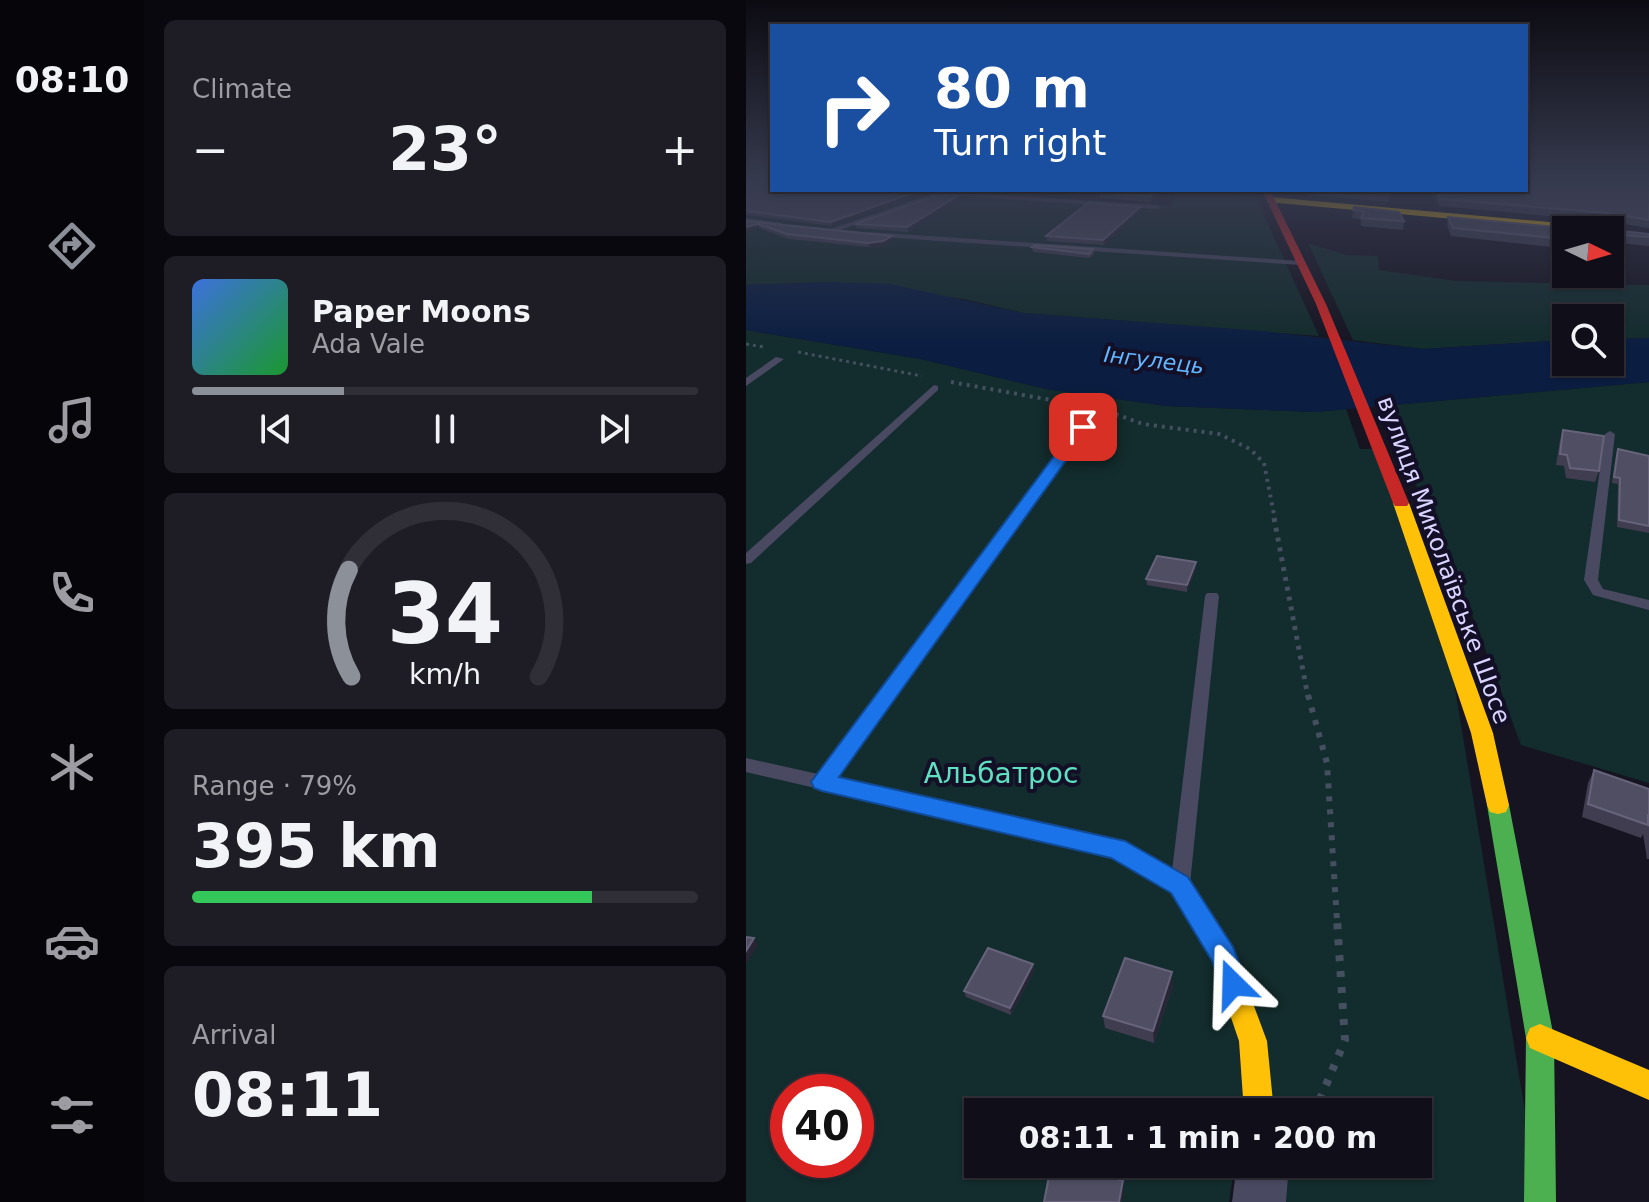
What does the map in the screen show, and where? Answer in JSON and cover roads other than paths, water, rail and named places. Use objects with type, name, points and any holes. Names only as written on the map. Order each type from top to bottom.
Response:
[{"type":"main road","name":"вулиця Миколаївське Шосе","points":[[1287,235],[1321,304],[1381,448],[1482,733],[1511,866],[1540,1038],[1540,1202]]},
{"type":"main road","points":[[1223,956],[1253,1041],[1258,1098]]},
{"type":"main road","points":[[1540,1038],[1649,1085]]},
{"type":"street","points":[[1259,1202],[1262,1178]]},
{"type":"lane","points":[[889,235],[1301,263]]},
{"type":"lane","points":[[746,383],[777,354]]},
{"type":"lane","points":[[746,560],[935,382]]},
{"type":"lane","points":[[822,782],[1083,427]]},
{"type":"lane","points":[[1610,434],[1591,580],[1598,592],[1649,605]]},
{"type":"lane","points":[[1180,885],[1212,596]]},
{"type":"lane","points":[[746,765],[1116,849],[1180,885],[1223,956]]},
{"type":"water","name":"Інгулець","points":[[831,282],[890,284],[1023,313],[1262,331],[1423,349],[1552,341],[1552,376],[1624,376],[1624,339],[1649,338],[1649,382],[1316,412],[1167,406],[1046,389],[921,359],[746,330],[746,285]]},
{"type":"park label","name":"Альбатрос","points":[[1001,773]]}]
